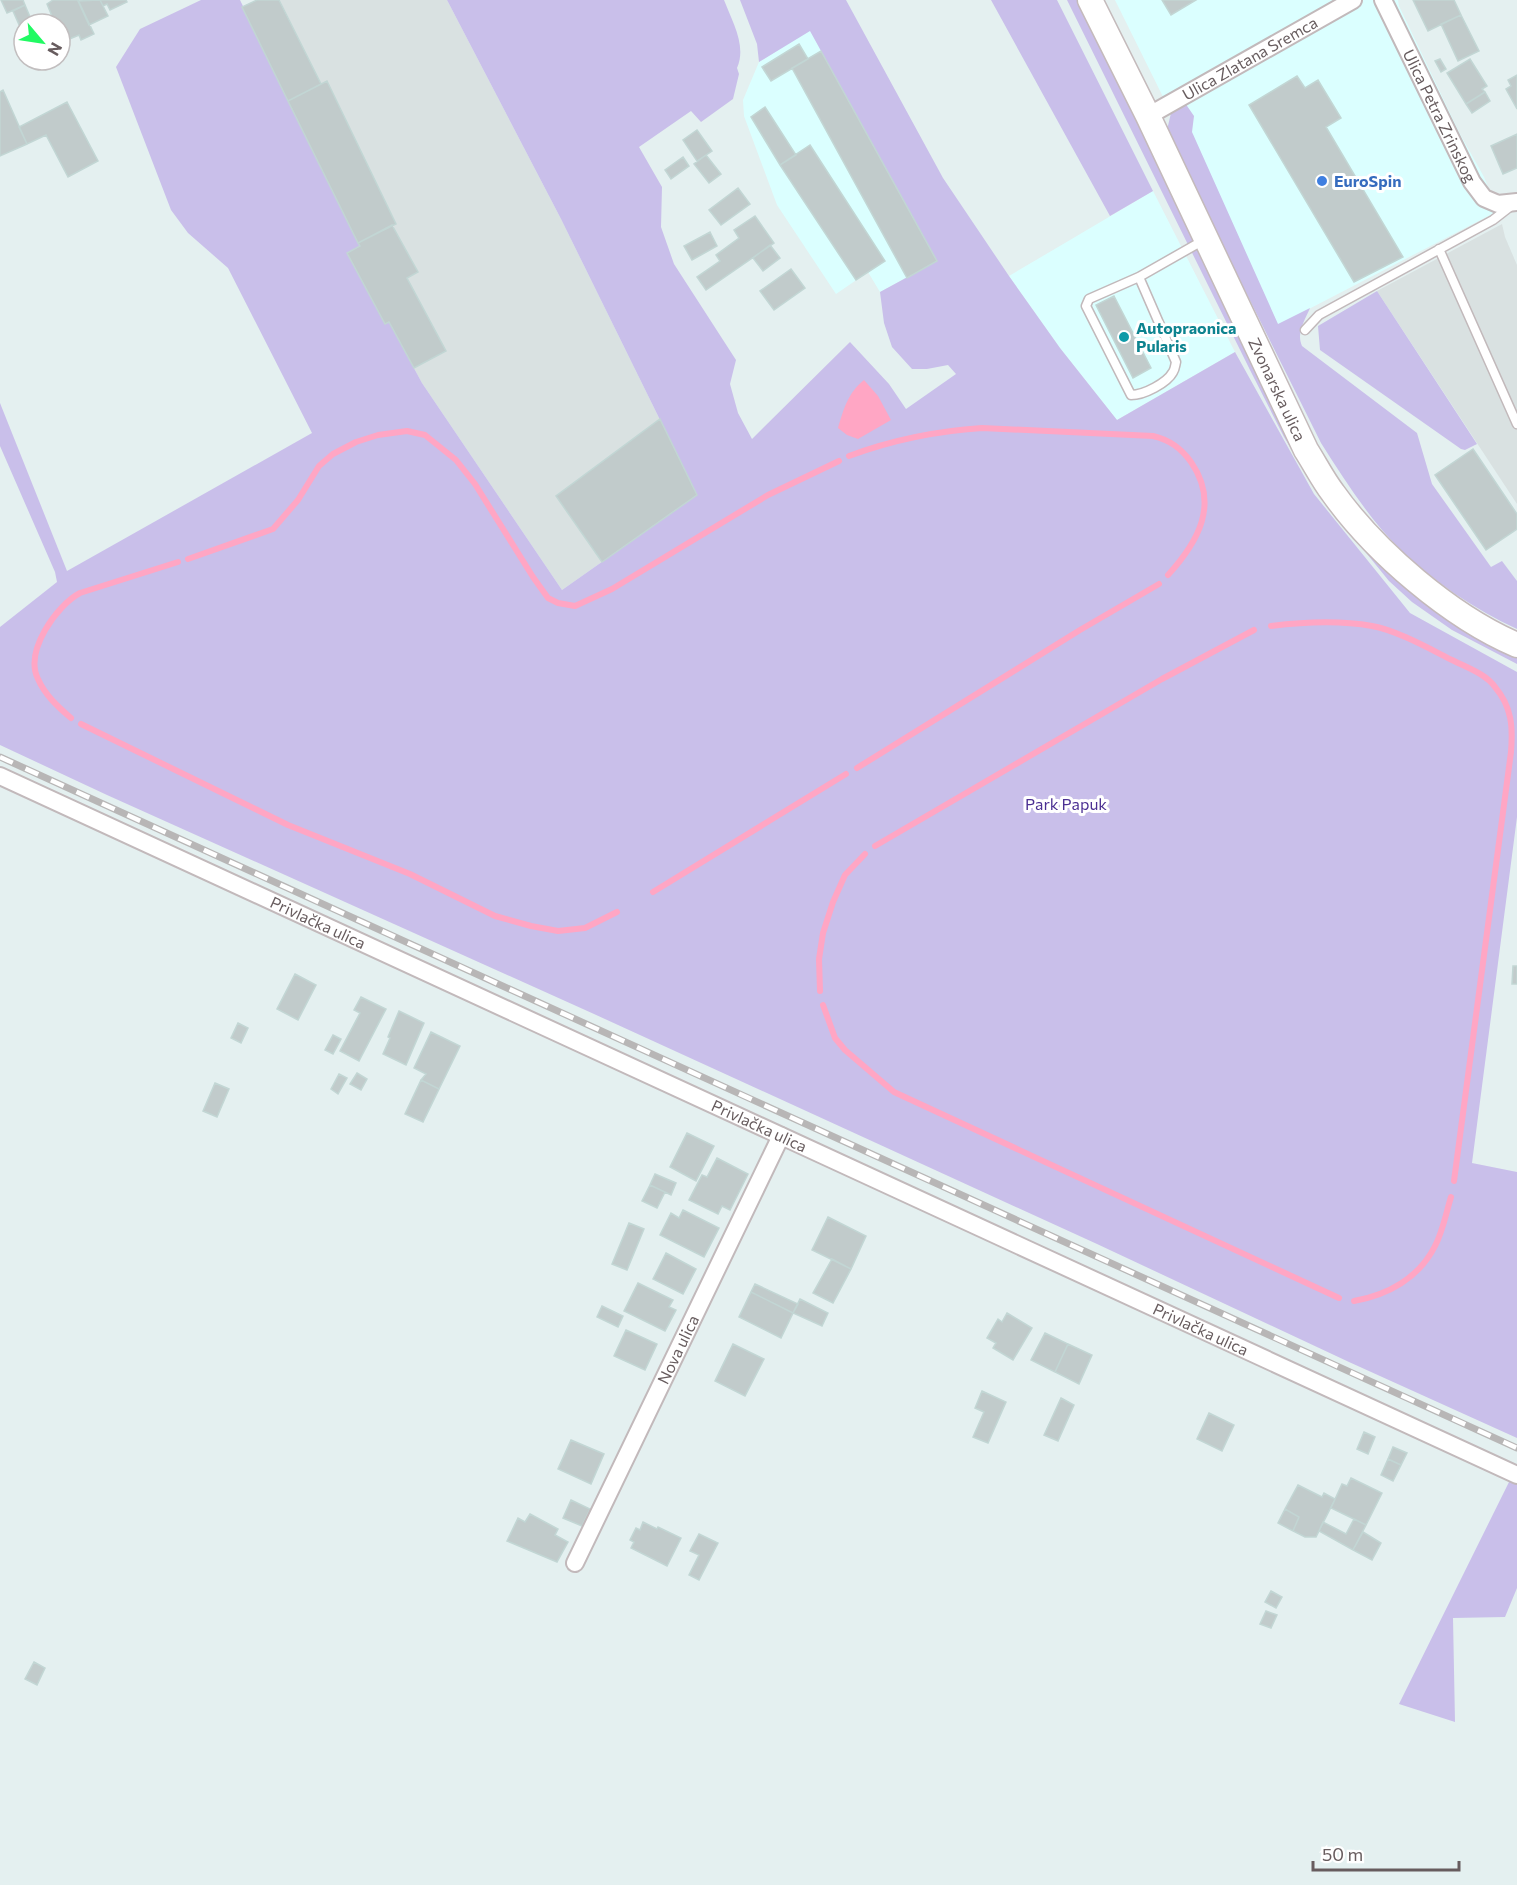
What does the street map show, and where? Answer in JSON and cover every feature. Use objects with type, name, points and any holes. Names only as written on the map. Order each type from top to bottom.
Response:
[{"type":"main road","name":"Zvonarska ulica","points":[[1090,0],[1148,116],[1306,450],[1333,494],[1411,577],[1452,608],[1497,636],[1517,645]]},
{"type":"street","name":"Ulica Zlatana Sremca","points":[[1148,116],[1353,0]]},
{"type":"street","name":"Ulica Petra Zrinskog","points":[[1383,0],[1472,182],[1484,198],[1498,204],[1515,203]]},
{"type":"street","name":"Privlačka ulica","points":[[0,776],[1517,1475]]},
{"type":"street","name":"Nova ulica","points":[[574,1563],[781,1136]]},
{"type":"lane","points":[[1305,330],[1319,315],[1493,220],[1515,203]]},
{"type":"lane","points":[[1139,277],[1176,362],[1173,372],[1166,380],[1137,395],[1131,395],[1086,306],[1089,299],[1139,277],[1206,239]]},
{"type":"lane","points":[[1439,249],[1517,424]]},
{"type":"shaded area","points":[[257,0],[447,0],[561,219],[697,495],[562,590],[422,383],[389,322],[360,246],[242,7]]},
{"type":"shaded area","points":[[1115,0],[1398,0],[1460,134],[1484,177],[1498,211],[1278,325],[1191,132],[1193,116],[1185,103],[1171,113]]},
{"type":"shaded area","points":[[810,30],[937,261],[880,292],[868,272],[836,294],[777,205],[744,116],[743,100],[759,62]]},
{"type":"shaded area","points":[[1153,191],[1235,352],[1117,420],[1060,348],[1009,276]]},
{"type":"shaded area","points":[[1502,224],[1517,265],[1517,504],[1377,291]]},
{"type":"shaded area","points":[[864,380],[878,396],[891,420],[858,439],[838,428],[850,396]]},
{"type":"green space","name":"Park Papuk","points":[[201,0],[240,0],[360,246],[389,322],[422,383],[562,590],[697,495],[561,219],[447,0],[724,0],[737,34],[740,51],[737,68],[739,74],[733,99],[701,122],[691,111],[639,147],[662,187],[661,227],[674,264],[736,360],[730,384],[738,413],[752,439],[850,342],[889,384],[906,409],[956,374],[948,365],[912,369],[892,347],[884,323],[880,292],[937,261],[810,31],[759,62],[757,44],[740,0],[846,0],[943,178],[1060,348],[1117,420],[1235,352],[1314,494],[1410,613],[1517,672],[1517,817],[1472,1163],[1517,1172],[1517,1438],[594,1014],[0,745],[0,627],[57,582],[55,572],[0,446],[0,403],[67,571],[312,433],[228,268],[188,233],[171,210],[116,67],[140,29]]},
{"type":"green space","points":[[991,0],[1057,0],[1153,191],[1110,216]]},
{"type":"green space","points":[[1067,0],[1078,0],[1316,479],[1517,656],[1517,664],[1452,630],[1412,602],[1389,581],[1319,495],[1284,437]]},
{"type":"green space","points":[[1185,103],[1194,116],[1192,132],[1278,324],[1310,308],[1301,331],[1302,346],[1417,433],[1432,484],[1491,567],[1502,561],[1517,581],[1517,629],[1455,594],[1400,549],[1367,512],[1321,443],[1168,136],[1171,113]]},
{"type":"green space","points":[[1377,291],[1477,444],[1465,450],[1461,449],[1320,350],[1318,326]]},
{"type":"green space","points":[[1510,1480],[1517,1483],[1517,1588],[1505,1617],[1453,1618],[1455,1722],[1399,1704]]},
{"type":"building","points":[[1,0],[23,0],[25,5],[7,13]]},
{"type":"building","points":[[53,0],[78,0],[94,34],[81,40],[79,35],[72,38],[72,12],[50,12],[47,4]]},
{"type":"building","points":[[100,0],[108,16],[89,25],[78,1]]},
{"type":"building","points":[[100,0],[126,0],[127,2],[110,10],[107,4],[103,6]]},
{"type":"building","points":[[257,0],[279,0],[321,84],[288,101],[242,7]]},
{"type":"building","points":[[1162,0],[1196,0],[1171,15]]},
{"type":"building","points":[[1413,0],[1454,0],[1461,15],[1428,31]]},
{"type":"building","points":[[25,5],[28,12],[13,12]]},
{"type":"building","points":[[1461,15],[1479,51],[1458,61],[1441,24]]},
{"type":"building","points":[[799,44],[808,59],[771,81],[762,67]]},
{"type":"building","points":[[821,51],[937,261],[907,278],[792,68]]},
{"type":"building","points":[[1440,59],[1446,69],[1441,72],[1435,61]]},
{"type":"building","points":[[1470,59],[1487,86],[1482,89],[1485,92],[1466,104],[1447,73]]},
{"type":"building","points":[[1517,75],[1517,109],[1506,89],[1511,86],[1508,80]]},
{"type":"building","points":[[1297,76],[1305,88],[1318,80],[1341,118],[1326,127],[1403,257],[1354,282],[1249,105]]},
{"type":"building","points":[[327,81],[396,224],[358,243],[288,101]]},
{"type":"building","points":[[3,90],[27,144],[0,156],[0,92]]},
{"type":"building","points":[[1485,92],[1490,101],[1472,113],[1466,104]]},
{"type":"building","points":[[67,102],[98,161],[68,177],[46,135],[27,144],[19,127]]},
{"type":"building","points":[[765,107],[796,155],[780,165],[751,117]]},
{"type":"building","points":[[697,130],[712,151],[697,161],[683,140]]},
{"type":"building","points":[[1517,134],[1517,168],[1503,174],[1491,146]]},
{"type":"building","points":[[810,145],[885,261],[856,280],[780,165]]},
{"type":"building","points":[[706,155],[721,174],[709,183],[694,164]]},
{"type":"building","points":[[683,157],[689,166],[671,179],[665,170]]},
{"type":"building","points":[[738,188],[750,204],[721,225],[709,210]]},
{"type":"building","points":[[755,216],[774,243],[706,290],[697,277],[720,261],[716,255],[739,238],[734,230]]},
{"type":"building","points":[[392,225],[418,272],[407,278],[446,351],[414,368],[389,322],[385,324],[347,253],[360,246],[358,243]]},
{"type":"building","points":[[710,232],[717,246],[692,260],[684,246]]},
{"type":"building","points":[[770,245],[780,258],[763,271],[753,258]]},
{"type":"building","points":[[791,269],[805,288],[774,310],[760,291]]},
{"type":"building","name":"Autopraonica Pularis","points":[[1114,296],[1151,368],[1133,378],[1096,305]]},
{"type":"building","points":[[660,419],[697,495],[602,562],[556,496]]},
{"type":"building","points":[[1473,449],[1517,514],[1517,529],[1486,550],[1435,475]]},
{"type":"building","points":[[1513,966],[1517,966],[1517,984],[1512,984]]},
{"type":"building","points":[[295,974],[316,985],[298,1020],[277,1009]]},
{"type":"building","points":[[361,997],[386,1009],[359,1061],[340,1051],[360,1013],[354,1010]]},
{"type":"building","points":[[399,1011],[424,1023],[406,1065],[383,1054]]},
{"type":"building","points":[[238,1023],[248,1028],[241,1043],[231,1038]]},
{"type":"building","points":[[431,1032],[460,1046],[439,1089],[421,1080],[426,1074],[414,1068]]},
{"type":"building","points":[[333,1035],[341,1039],[333,1054],[325,1050]]},
{"type":"building","points":[[357,1073],[367,1079],[361,1090],[350,1084]]},
{"type":"building","points":[[339,1074],[347,1078],[338,1094],[331,1089]]},
{"type":"building","points":[[421,1080],[439,1089],[423,1122],[405,1114]]},
{"type":"building","points":[[215,1083],[229,1089],[217,1117],[203,1111]]},
{"type":"building","points":[[687,1133],[714,1146],[696,1181],[670,1167]]},
{"type":"building","points":[[717,1158],[748,1174],[730,1210],[722,1206],[718,1214],[689,1200],[702,1175],[707,1177]]},
{"type":"building","points":[[655,1174],[676,1183],[671,1195],[650,1185]]},
{"type":"building","points":[[650,1185],[665,1192],[657,1208],[642,1201]]},
{"type":"building","points":[[683,1210],[719,1228],[704,1257],[660,1235],[671,1213],[679,1218]]},
{"type":"building","points":[[828,1217],[866,1236],[851,1269],[812,1250]]},
{"type":"building","points":[[629,1223],[644,1229],[627,1270],[612,1264]]},
{"type":"building","points":[[666,1253],[696,1269],[683,1294],[653,1279]]},
{"type":"building","points":[[832,1259],[851,1269],[833,1303],[813,1293]]},
{"type":"building","points":[[638,1283],[673,1300],[669,1307],[676,1310],[665,1331],[624,1311]]},
{"type":"building","points":[[755,1284],[798,1304],[793,1313],[751,1292]]},
{"type":"building","points":[[751,1292],[793,1313],[781,1338],[739,1317]]},
{"type":"building","points":[[800,1299],[828,1313],[822,1326],[793,1313]]},
{"type":"building","points":[[602,1306],[623,1316],[618,1327],[597,1317]]},
{"type":"building","points":[[1007,1313],[1032,1328],[1013,1360],[993,1348],[996,1343],[987,1338],[998,1319],[1002,1322]]},
{"type":"building","points":[[626,1330],[657,1344],[645,1370],[614,1356]]},
{"type":"building","points":[[1045,1333],[1068,1344],[1055,1372],[1031,1360]]},
{"type":"building","points":[[733,1344],[764,1359],[745,1396],[715,1381]]},
{"type":"building","points":[[1068,1344],[1092,1355],[1079,1384],[1055,1372]]},
{"type":"building","points":[[982,1391],[1006,1402],[988,1443],[973,1437],[984,1412],[975,1408]]},
{"type":"building","points":[[1061,1398],[1074,1405],[1058,1441],[1044,1435]]},
{"type":"building","points":[[1209,1413],[1234,1425],[1222,1451],[1197,1439]]},
{"type":"building","points":[[1364,1432],[1375,1437],[1368,1454],[1357,1449]]},
{"type":"building","points":[[571,1440],[604,1454],[591,1484],[558,1469]]},
{"type":"building","points":[[1393,1447],[1407,1453],[1401,1465],[1388,1459]]},
{"type":"building","points":[[1388,1459],[1401,1465],[1393,1481],[1381,1475]]},
{"type":"building","points":[[1351,1478],[1382,1493],[1366,1525],[1331,1508],[1342,1484],[1347,1486]]},
{"type":"building","points":[[1298,1485],[1322,1497],[1324,1493],[1335,1499],[1316,1537],[1305,1537],[1293,1531],[1299,1517],[1285,1509]]},
{"type":"building","points":[[571,1500],[590,1509],[582,1526],[563,1518]]},
{"type":"building","points":[[1285,1509],[1299,1517],[1293,1531],[1278,1523]]},
{"type":"building","points":[[530,1514],[558,1529],[555,1535],[568,1542],[557,1562],[507,1541],[518,1518],[525,1522]]},
{"type":"building","points":[[1354,1519],[1366,1525],[1353,1550],[1319,1531],[1323,1522],[1346,1534]]},
{"type":"building","points":[[643,1522],[681,1538],[667,1566],[631,1548],[634,1542],[630,1540],[636,1528],[640,1530]]},
{"type":"building","points":[[1363,1532],[1381,1543],[1372,1560],[1353,1550]]},
{"type":"building","points":[[699,1534],[718,1543],[699,1580],[689,1575],[699,1555],[690,1551]]},
{"type":"building","points":[[1271,1591],[1282,1597],[1276,1608],[1265,1602]]},
{"type":"building","points":[[1266,1611],[1277,1615],[1271,1628],[1260,1624]]},
{"type":"building","points":[[34,1662],[45,1668],[37,1685],[25,1679]]},
{"type":"waterway","points":[[849,456],[914,437],[982,428],[1153,436],[1165,440],[1175,445],[1191,462],[1200,478],[1204,493],[1202,522],[1196,536],[1168,575]]},
{"type":"waterway","points":[[188,559],[273,529],[298,500],[319,466],[333,454],[356,442],[378,435],[407,431],[425,435],[456,460],[475,484],[548,598],[558,603],[575,606],[612,589],[768,495],[839,461]]},
{"type":"waterway","points":[[71,718],[44,690],[35,668],[35,655],[39,643],[53,618],[80,593],[178,562]]},
{"type":"waterway","points":[[857,768],[1080,630],[1159,584]]},
{"type":"waterway","points":[[1271,626],[1334,622],[1372,626],[1392,631],[1481,675],[1495,687],[1508,710],[1512,734],[1511,752],[1454,1181]]},
{"type":"waterway","points":[[875,846],[1162,679],[1254,630]]},
{"type":"waterway","points":[[81,724],[288,825],[410,874],[495,916],[558,931],[585,928],[617,912]]},
{"type":"waterway","points":[[653,892],[846,774]]},
{"type":"waterway","points":[[820,991],[819,959],[823,933],[833,902],[845,875],[865,854]]},
{"type":"waterway","points":[[823,1005],[835,1038],[845,1050],[894,1092],[1339,1298]]},
{"type":"waterway","points":[[1354,1301],[1390,1289],[1411,1276],[1420,1267],[1438,1240],[1451,1197]]},
{"type":"railway","points":[[0,757],[1517,1448]]},
{"type":"place","name":"EuroSpin","points":[[1322,181]]},
{"type":"place","name":"Autopraonica Pularis","points":[[1124,337]]}]
